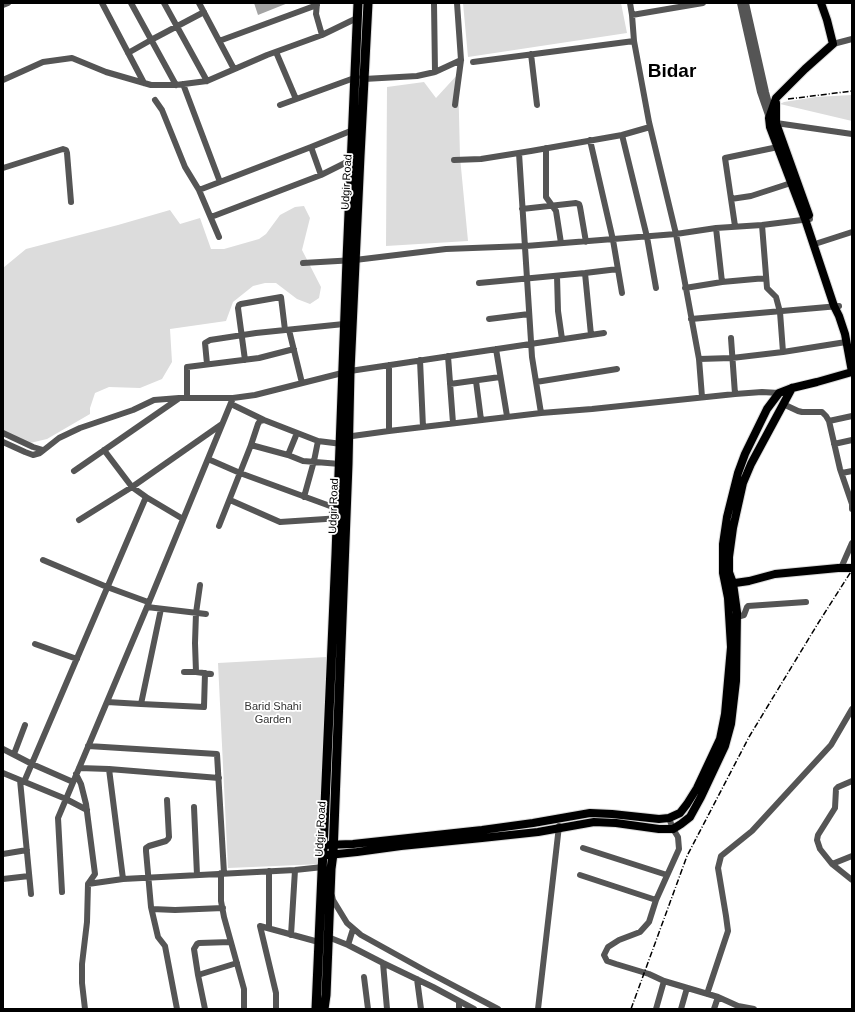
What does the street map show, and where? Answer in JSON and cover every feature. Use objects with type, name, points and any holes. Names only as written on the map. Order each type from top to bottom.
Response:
[{"type":"highway","name":"Udgir Road","points":[[356,158],[353,130],[361,77],[357,18],[358,3]]},
{"type":"highway","name":"Udgir Road","points":[[324,1009],[326,995],[331,870],[330,848],[346,372],[356,158],[361,77],[368,3]]},
{"type":"highway","name":"Udgir Road","points":[[346,372],[344,324],[351,260]]},
{"type":"highway","name":"Udgir Road","points":[[342,514],[340,464],[344,441]]},
{"type":"highway","name":"Udgir Road","points":[[316,1009],[322,866],[323,855],[330,848]]},
{"type":"main road","points":[[330,848],[357,852],[400,846],[538,832],[594,822],[673,829],[690,817],[725,746],[731,724],[736,681],[737,618],[729,584],[723,573],[723,544],[727,517],[738,473],[745,454],[767,409],[779,393],[792,388],[852,372],[848,336],[839,316],[818,243],[791,183],[770,127],[776,98],[833,44],[821,3]]},
{"type":"main road","points":[[773,117],[837,306]]},
{"type":"main road","points":[[330,848],[482,830],[590,813],[659,819],[668,818],[680,813],[688,804],[697,788],[720,739],[732,647],[728,598],[729,557],[733,528],[743,483],[751,464],[792,388]]},
{"type":"main road","points":[[729,584],[749,581],[775,574],[852,568]]},
{"type":"street","points":[[3,5],[8,3]]},
{"type":"street","points":[[102,3],[144,84]]},
{"type":"street","points":[[131,3],[176,85]]},
{"type":"street","points":[[164,3],[207,81]]},
{"type":"street","points":[[199,3],[234,69]]},
{"type":"street","points":[[434,3],[435,72]]},
{"type":"street","points":[[455,105],[461,60],[457,3]]},
{"type":"street","points":[[630,3],[634,41],[650,127],[676,234],[699,360],[702,397]]},
{"type":"street","points":[[740,3],[760,92],[773,117]]},
{"type":"street","points":[[746,3],[773,117]]},
{"type":"street","points":[[219,41],[317,4],[316,14],[322,35]]},
{"type":"street","points":[[632,15],[699,4]]},
{"type":"street","points":[[128,53],[204,12]]},
{"type":"street","points":[[3,80],[43,62],[72,58],[106,72],[144,84],[176,85],[207,81],[276,52],[322,35],[357,18]]},
{"type":"street","points":[[833,44],[852,39]]},
{"type":"street","points":[[473,62],[634,41]]},
{"type":"street","points":[[276,52],[296,99]]},
{"type":"street","points":[[531,54],[537,105]]},
{"type":"street","points":[[280,105],[361,77],[417,76],[435,72],[461,60]]},
{"type":"street","points":[[183,84],[220,182]]},
{"type":"street","points":[[156,100],[162,110],[185,167],[199,190],[219,236]]},
{"type":"street","points":[[773,117],[852,134]]},
{"type":"street","points":[[454,160],[482,159],[519,153],[622,135],[650,127]]},
{"type":"street","points":[[199,190],[353,130]]},
{"type":"street","points":[[622,135],[647,237],[656,288]]},
{"type":"street","points":[[590,140],[613,240],[622,293]]},
{"type":"street","points":[[311,147],[321,175]]},
{"type":"street","points":[[546,148],[546,197],[556,211],[561,244]]},
{"type":"street","points":[[735,226],[725,158],[778,148]]},
{"type":"street","points":[[3,168],[63,149],[66,150],[71,202]]},
{"type":"street","points":[[519,153],[532,357],[541,413]]},
{"type":"street","points":[[211,217],[321,175],[356,158]]},
{"type":"street","points":[[731,199],[751,196],[791,183]]},
{"type":"street","points":[[522,209],[576,203],[579,204],[586,242]]},
{"type":"street","points":[[302,263],[351,260],[446,249],[526,246],[613,240],[807,219]]},
{"type":"street","points":[[762,224],[767,288],[776,297],[780,312],[783,352]]},
{"type":"street","points":[[716,228],[722,282]]},
{"type":"street","points":[[818,243],[852,232]]},
{"type":"street","points":[[479,283],[618,269]]},
{"type":"street","points":[[585,273],[590,335]]},
{"type":"street","points":[[557,276],[558,311],[562,339]]},
{"type":"street","points":[[685,288],[722,282],[766,278]]},
{"type":"street","points":[[245,360],[238,308],[239,305],[281,297],[287,330],[294,349],[302,383]]},
{"type":"street","points":[[691,320],[837,306]]},
{"type":"street","points":[[489,319],[529,314]]},
{"type":"street","points":[[207,364],[205,343],[210,340],[344,324]]},
{"type":"street","points":[[3,442],[33,455],[40,453],[60,438],[80,428],[133,410],[154,400],[187,398],[232,401],[346,372],[604,332]]},
{"type":"street","points":[[699,360],[783,352],[848,336]]},
{"type":"street","points":[[731,338],[735,394]]},
{"type":"street","points":[[187,398],[187,367],[260,358],[294,349]]},
{"type":"street","points":[[496,349],[507,416]]},
{"type":"street","points":[[448,356],[453,423]]},
{"type":"street","points":[[420,360],[423,427]]},
{"type":"street","points":[[389,365],[389,431]]},
{"type":"street","points":[[536,382],[617,369]]},
{"type":"street","points":[[450,384],[500,377]]},
{"type":"street","points":[[476,381],[480,420]]},
{"type":"street","points":[[232,401],[264,420],[318,441],[344,441],[389,431],[507,416],[735,394],[762,392],[779,393]]},
{"type":"street","points":[[74,471],[179,398]]},
{"type":"street","points":[[62,892],[58,818],[232,401]]},
{"type":"street","points":[[783,404],[794,410],[802,412],[822,412],[826,416],[829,421],[842,473],[852,504],[852,509]]},
{"type":"street","points":[[829,421],[852,416]]},
{"type":"street","points":[[219,526],[258,424],[260,421],[264,420]]},
{"type":"street","points":[[79,520],[132,487],[223,424]]},
{"type":"street","points":[[3,433],[43,450]]},
{"type":"street","points":[[288,455],[297,433]]},
{"type":"street","points":[[834,444],[852,440]]},
{"type":"street","points":[[304,497],[318,441]]},
{"type":"street","points":[[251,445],[288,455],[302,461],[340,464]]},
{"type":"street","points":[[104,450],[132,487],[183,519]]},
{"type":"street","points":[[208,459],[240,473],[304,497],[342,514]]},
{"type":"street","points":[[842,473],[852,471]]},
{"type":"street","points":[[31,894],[22,781],[32,764],[146,497]]},
{"type":"street","points":[[230,500],[280,522],[342,514]]},
{"type":"street","points":[[841,568],[852,543]]},
{"type":"street","points":[[43,560],[161,609],[206,614]]},
{"type":"street","points":[[196,672],[196,613],[200,585]]},
{"type":"street","points":[[737,618],[744,615],[748,606],[806,602]]},
{"type":"street","points":[[142,704],[161,609]]},
{"type":"street","points":[[35,644],[77,659]]},
{"type":"street","points":[[107,702],[204,706],[208,673],[184,672]]},
{"type":"street","points":[[707,994],[728,931],[718,868],[721,856],[752,831],[831,746],[852,709]]},
{"type":"street","points":[[14,754],[25,725]]},
{"type":"street","points":[[88,746],[217,754],[222,900],[231,942],[244,989],[244,1009]]},
{"type":"street","points":[[3,749],[32,764],[73,782]]},
{"type":"street","points":[[79,768],[219,778]]},
{"type":"street","points":[[109,770],[123,879]]},
{"type":"street","points":[[3,773],[66,799],[87,810]]},
{"type":"street","points":[[76,774],[81,784],[87,810],[95,874],[88,884],[87,922],[82,964],[82,983],[85,1009]]},
{"type":"street","points":[[852,781],[836,789],[835,808],[818,835],[817,840],[820,849],[832,864],[852,880]]},
{"type":"street","points":[[167,800],[169,837],[166,841],[146,848],[151,907],[158,937],[165,946],[177,1009]]},
{"type":"street","points":[[194,808],[197,874]]},
{"type":"street","points":[[538,1009],[559,818]]},
{"type":"street","points":[[668,818],[678,837],[679,849],[656,900],[649,922],[640,932],[619,940],[608,947],[604,955],[607,960],[616,964],[707,994],[738,1007],[754,1009]]},
{"type":"street","points":[[583,848],[667,875]]},
{"type":"street","points":[[3,854],[27,850]]},
{"type":"street","points":[[832,864],[852,856]]},
{"type":"street","points":[[88,884],[148,877],[295,870],[322,866]]},
{"type":"street","points":[[291,935],[295,870]]},
{"type":"street","points":[[268,928],[269,871]]},
{"type":"street","points":[[580,875],[656,900]]},
{"type":"street","points":[[3,879],[29,876]]},
{"type":"street","points":[[330,888],[333,900],[347,923],[361,935],[498,1009]]},
{"type":"street","points":[[152,910],[223,908]]},
{"type":"street","points":[[276,1009],[276,993],[260,926],[315,941],[328,948]]},
{"type":"street","points":[[348,945],[353,929]]},
{"type":"street","points":[[328,937],[348,945],[474,1009]]},
{"type":"street","points":[[205,1009],[194,949],[199,943],[231,942]]},
{"type":"street","points":[[198,975],[237,962]]},
{"type":"street","points":[[383,963],[387,1009]]},
{"type":"street","points":[[364,978],[368,1009]]},
{"type":"street","points":[[417,980],[421,1009]]},
{"type":"street","points":[[656,1009],[664,981]]},
{"type":"street","points":[[681,1009],[687,988]]},
{"type":"street","points":[[714,1009],[718,998]]},
{"type":"street","points":[[458,1001],[459,1009]]},
{"type":"green space","points":[[463,3],[621,3],[627,33],[468,57]]},
{"type":"green space","points":[[458,74],[460,157],[468,241],[386,246],[387,87],[424,82],[436,98]]},
{"type":"green space","points":[[852,95],[852,121],[780,104],[816,97]]},
{"type":"green space","points":[[304,206],[310,218],[302,250],[321,287],[319,298],[310,304],[297,299],[276,283],[265,283],[253,286],[233,302],[226,321],[170,329],[172,362],[162,379],[140,388],[109,387],[95,393],[90,408],[90,414],[47,439],[30,443],[3,431],[3,268],[26,249],[170,210],[180,224],[200,218],[211,249],[224,249],[259,239],[266,234],[280,215],[295,207]]},
{"type":"green space","name":"Barid Shahi Garden","points":[[327,657],[322,864],[228,868],[218,663]]},
{"type":"shaded area","points":[[254,3],[288,3],[258,15]]},
{"type":"railway","points":[[788,99],[852,91]]},
{"type":"railway","points":[[631,1009],[687,856],[749,737],[852,570]]},
{"type":"district","name":"Bidar","points":[[672,72]]}]
